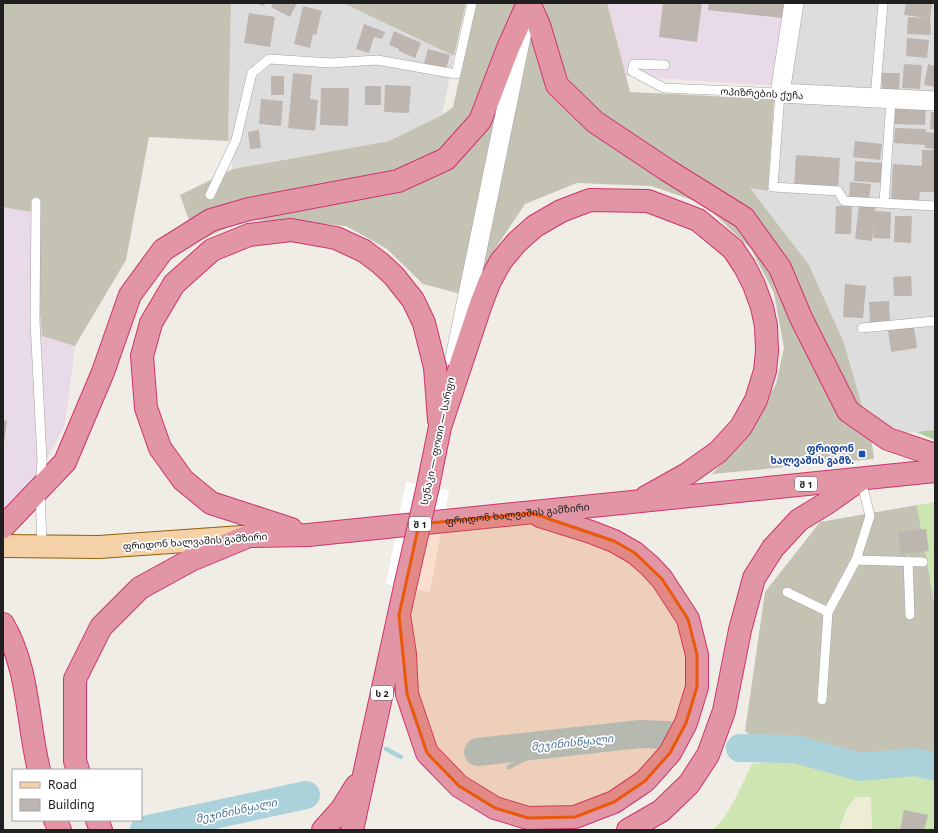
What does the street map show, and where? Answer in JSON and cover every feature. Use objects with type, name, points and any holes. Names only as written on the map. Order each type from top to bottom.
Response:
[{"type":"highway","points":[[529,3],[539,25],[557,85],[595,122],[667,170],[744,218],[780,268],[801,318],[848,411],[888,439],[935,455]]},
{"type":"highway","points":[[3,527],[65,462],[103,372],[130,295],[163,250],[211,220],[250,209],[398,181],[446,159],[480,121],[508,48],[529,3]]},
{"type":"highway","points":[[440,428],[490,281],[501,261],[517,242],[541,222],[561,211],[590,200],[648,201],[698,220],[733,249],[745,267],[754,285],[762,307],[766,326],[767,351],[765,371],[756,400],[741,427],[718,452],[687,474],[638,502]]},
{"type":"highway","points":[[308,534],[211,503],[183,480],[160,448],[146,408],[142,356],[151,323],[174,284],[212,250],[249,235],[290,230],[336,238],[364,251],[380,263],[394,276],[413,300],[424,323],[435,367],[440,428]]},
{"type":"highway","name":"სენაკი — ფოთი — სარფი","points":[[352,830],[440,428]]},
{"type":"highway","name":"ფრიდონ ხალვაშის გამზირი","points":[[249,536],[308,534],[532,513],[935,471]]},
{"type":"highway","points":[[628,830],[661,811],[689,784],[708,755],[724,711],[740,630],[754,578],[773,548],[799,520],[827,503],[861,479]]},
{"type":"highway","points":[[399,615],[405,654],[407,694],[427,753],[459,786],[495,808],[528,818],[575,817],[614,802],[644,781],[670,753],[686,723],[698,687],[697,655],[688,619],[662,578],[635,553],[614,541],[591,532],[532,513]]},
{"type":"highway","points":[[78,769],[75,761],[75,679],[101,627],[140,588],[191,560],[249,536]]},
{"type":"highway","points":[[3,624],[11,637],[22,670],[39,769]]},
{"type":"highway","points":[[323,830],[342,810],[365,771]]},
{"type":"highway","points":[[56,821],[60,830]]},
{"type":"main road","name":"ფრიდონ ხალვაშის გამზირი","points":[[3,546],[99,547],[249,536]]},
{"type":"street","name":"სენაკი — ფოთი — სარფი","points":[[440,428],[529,3]]},
{"type":"street","points":[[780,93],[794,3]]},
{"type":"street","name":"ოპიზრების ქუჩა","points":[[780,93],[935,101]]},
{"type":"lane","points":[[210,195],[236,140],[252,73],[269,59],[331,63],[377,60],[456,74],[472,3]]},
{"type":"lane","points":[[883,3],[884,203]]},
{"type":"lane","name":"ოპიზრების ქუჩა","points":[[665,65],[634,64],[632,71],[664,88],[780,93]]},
{"type":"lane","points":[[780,93],[773,187],[838,191],[844,201],[935,206]]},
{"type":"lane","points":[[36,202],[35,322],[42,460],[40,489],[42,546]]},
{"type":"lane","points":[[862,328],[935,321]]},
{"type":"lane","points":[[822,700],[828,612],[856,560],[870,516],[861,479]]},
{"type":"lane","points":[[856,560],[923,562]]},
{"type":"lane","points":[[908,562],[910,616]]},
{"type":"lane","points":[[787,592],[828,612]]},
{"type":"highlighted area","points":[[532,513],[614,541],[635,553],[662,579],[688,619],[697,655],[697,687],[686,723],[670,753],[645,781],[614,802],[575,817],[528,818],[495,808],[459,786],[427,753],[407,694],[399,615],[419,524]]},
{"type":"shaded area","points":[[3,3],[231,3],[228,141],[149,137],[126,260],[75,346],[42,336],[31,212],[3,207]]},
{"type":"shaded area","points":[[231,3],[343,3],[454,56],[442,115],[389,141],[233,169],[228,141]]},
{"type":"shaded area","points":[[343,3],[466,3],[454,56]]},
{"type":"shaded area","points":[[476,3],[607,3],[630,92],[774,99],[768,191],[750,188],[809,265],[844,343],[871,437],[874,459],[712,474],[742,443],[776,384],[784,348],[774,293],[751,249],[704,204],[651,186],[577,183],[525,204],[489,258],[476,298],[423,284],[387,249],[346,226],[304,222],[243,220],[197,242],[180,195],[233,169],[389,141],[442,115],[453,107]]},
{"type":"shaded area","points":[[607,3],[789,3],[776,86],[625,76]]},
{"type":"shaded area","points":[[794,3],[935,3],[935,430],[871,437],[844,343],[749,187],[777,192],[784,97],[780,93]]},
{"type":"shaded area","points":[[3,207],[31,212],[42,336],[75,346],[65,425],[33,485],[3,514]]},
{"type":"shaded area","points":[[917,505],[935,607],[935,761],[905,756],[858,759],[813,744],[759,741],[745,731],[765,592],[820,522]]},
{"type":"green space","points":[[935,430],[935,440],[916,432]]},
{"type":"green space","points":[[935,502],[935,607],[917,505]]},
{"type":"green space","points":[[805,759],[860,777],[894,773],[935,778],[935,830],[872,830],[871,797],[856,797],[847,808],[839,830],[713,830],[730,808],[752,764]]},
{"type":"green space","points":[[856,797],[871,797],[872,830],[839,830],[847,808]]},
{"type":"pier","points":[[406,482],[449,490],[430,592],[386,584]]},
{"type":"building","points":[[256,3],[265,3],[264,6]]},
{"type":"building","points":[[273,3],[297,3],[290,17],[271,7]]},
{"type":"building","points":[[663,3],[702,3],[697,42],[659,37]]},
{"type":"building","points":[[709,3],[784,3],[782,18],[708,10]]},
{"type":"building","points":[[906,3],[932,3],[930,19],[931,35],[907,34],[908,17],[927,18],[904,15]]},
{"type":"building","points":[[303,6],[322,11],[316,35],[313,34],[310,48],[294,44]]},
{"type":"building","points":[[249,13],[275,17],[270,47],[244,43]]},
{"type":"building","points":[[364,24],[385,32],[382,39],[374,37],[369,53],[356,49]]},
{"type":"building","points":[[394,31],[421,43],[415,58],[389,45]]},
{"type":"building","points":[[907,38],[929,40],[927,58],[906,56]]},
{"type":"building","points":[[428,49],[450,55],[446,69],[424,63]]},
{"type":"building","points":[[904,64],[922,65],[920,89],[902,88]]},
{"type":"building","points":[[928,64],[935,66],[935,87],[924,85]]},
{"type":"building","points":[[293,73],[312,75],[310,99],[318,100],[315,131],[288,128]]},
{"type":"building","points":[[882,73],[900,73],[899,91],[882,90]]},
{"type":"building","points":[[271,76],[284,76],[284,95],[271,95]]},
{"type":"building","points":[[385,85],[411,86],[409,113],[384,112]]},
{"type":"building","points":[[365,86],[381,86],[381,105],[365,105]]},
{"type":"building","points":[[321,88],[349,88],[348,126],[320,125]]},
{"type":"building","points":[[261,99],[283,101],[281,126],[259,124]]},
{"type":"building","points":[[895,104],[926,105],[925,125],[894,124]]},
{"type":"building","points":[[931,112],[935,112],[935,129],[930,129]]},
{"type":"building","points":[[895,128],[926,129],[925,137],[926,132],[935,133],[935,149],[925,148],[925,145],[894,143]]},
{"type":"building","points":[[259,130],[261,148],[250,149],[248,132]]},
{"type":"building","points":[[855,141],[882,144],[880,160],[853,157]]},
{"type":"building","points":[[922,150],[935,150],[935,192],[920,192],[919,201],[891,199],[893,164],[922,166]]},
{"type":"building","points":[[796,155],[840,158],[838,189],[794,187]]},
{"type":"building","points":[[855,161],[883,163],[882,183],[854,181]]},
{"type":"building","points":[[850,182],[871,184],[869,199],[849,198]]},
{"type":"building","points":[[859,204],[876,205],[875,211],[891,212],[890,239],[873,238],[874,223],[872,241],[855,239]]},
{"type":"building","points":[[836,206],[852,206],[851,234],[835,234]]},
{"type":"building","points":[[895,216],[912,216],[911,243],[894,242]]},
{"type":"building","points":[[911,276],[912,296],[894,296],[893,277]]},
{"type":"building","points":[[845,284],[866,286],[863,318],[843,317]]},
{"type":"building","points":[[889,301],[890,322],[870,323],[869,302]]},
{"type":"building","points":[[914,326],[917,348],[891,352],[888,330]]},
{"type":"building","points":[[3,420],[7,421],[4,443],[3,443]]},
{"type":"building","points":[[926,529],[929,551],[901,554],[898,532]]},
{"type":"building","points":[[904,810],[928,815],[924,830],[900,830]]},
{"type":"waterway","name":"მეჯინისწყალი","points":[[478,752],[640,734],[667,735]]},
{"type":"waterway","points":[[509,767],[552,745]]},
{"type":"waterway","name":"მეჯინისწყალი","points":[[740,748],[795,749],[860,767],[915,762],[935,767]]},
{"type":"waterway","points":[[386,749],[401,757]]},
{"type":"waterway","name":"მეჯინისწყალი","points":[[144,830],[306,795]]},
{"type":"place","name":"ფრიდონ ხალვაშის გამზ.","points":[[862,454]]}]
